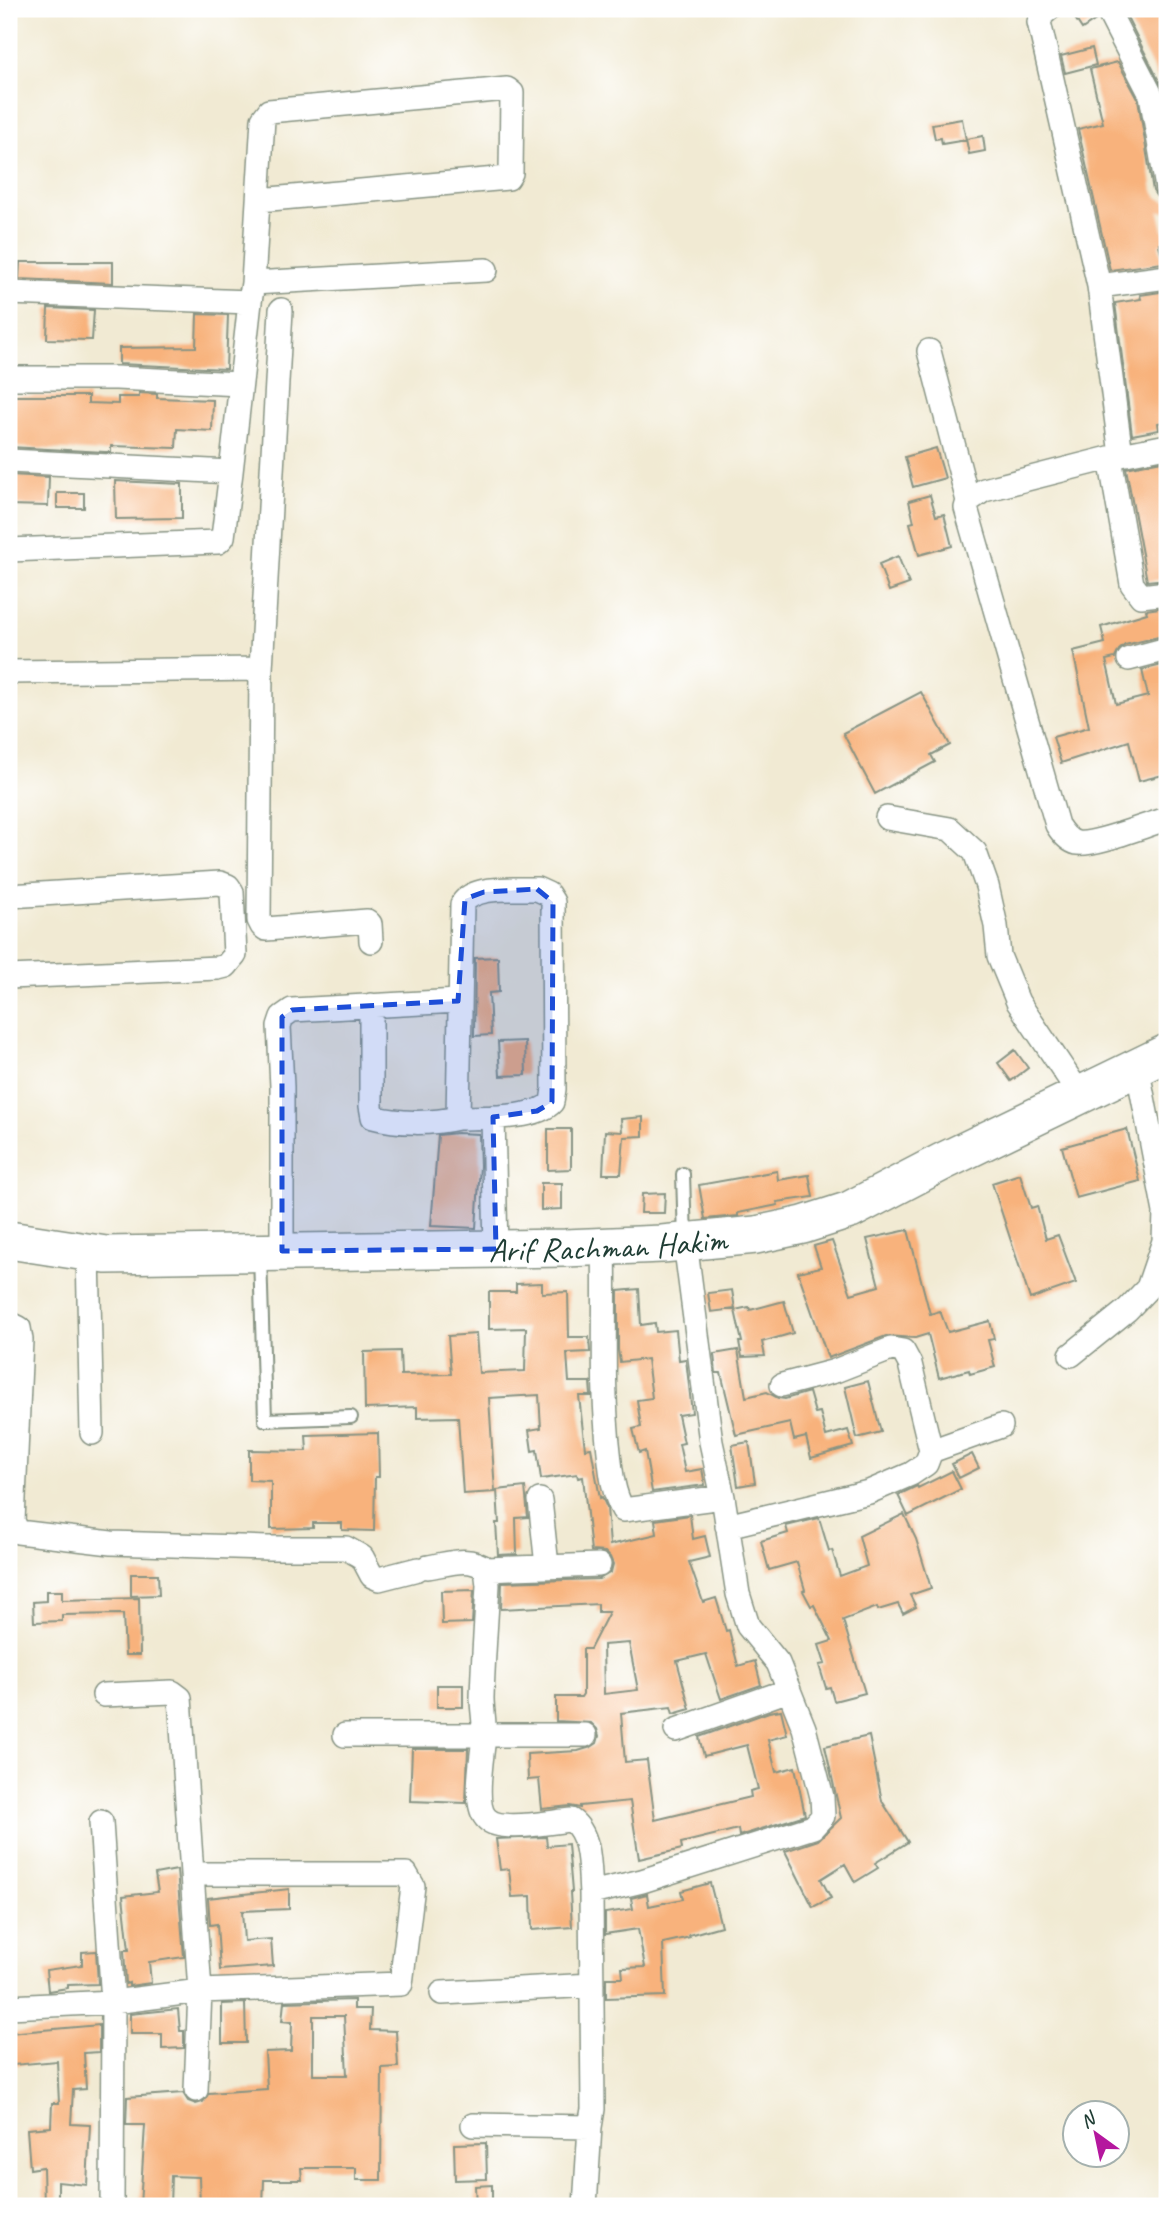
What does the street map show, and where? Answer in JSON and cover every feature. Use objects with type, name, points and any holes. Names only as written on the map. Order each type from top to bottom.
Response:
[{"type":"main road","name":"Arif Rachman Hakim","points":[[9,1240],[106,1255],[604,1247],[755,1235],[803,1225],[850,1210],[1152,1059]]},
{"type":"street","points":[[1049,9],[1039,22],[1099,286],[1115,456],[1132,584],[1141,596],[1167,593]]},
{"type":"street","points":[[1107,9],[1151,95],[1167,188]]},
{"type":"street","points":[[9,550],[218,542],[223,537],[251,293],[263,119],[269,111],[507,89],[512,93],[511,173],[508,178],[259,200]]},
{"type":"street","points":[[9,293],[251,293],[486,270]]},
{"type":"street","points":[[1099,286],[1167,277]]},
{"type":"street","points":[[281,310],[261,669],[260,924],[266,929],[367,920],[370,924],[371,942]]},
{"type":"street","points":[[929,351],[968,501],[968,522],[1057,825],[1071,840],[1080,844],[1167,818]]},
{"type":"street","points":[[9,378],[116,378],[240,384]]},
{"type":"street","points":[[968,501],[984,490],[1115,456],[1167,446]]},
{"type":"street","points":[[9,461],[231,472]]},
{"type":"street","points":[[1129,659],[1167,649]]},
{"type":"street","points":[[9,672],[261,669]]},
{"type":"street","points":[[887,818],[950,830],[975,852],[987,886],[996,926],[999,956],[1018,1002],[1081,1096]]},
{"type":"street","points":[[9,896],[220,883],[228,886],[232,892],[235,941],[235,955],[231,961],[218,968],[9,977]]},
{"type":"street","points":[[371,1005],[373,1117],[384,1121],[442,1121],[542,1110],[552,1102],[554,1088],[554,912],[553,902],[548,894],[537,889],[484,892],[465,899],[461,904],[458,1118]]},
{"type":"street","points":[[271,1251],[279,1022],[282,1017],[292,1010],[458,1000]]},
{"type":"street","points":[[1071,1355],[1127,1310],[1148,1288],[1164,1241],[1165,1212],[1152,1059]]},
{"type":"street","points":[[494,1117],[496,1249]]},
{"type":"street","points":[[591,1893],[642,1881],[813,1827],[823,1816],[822,1797],[804,1728],[778,1663],[748,1626],[737,1594],[723,1497],[710,1442],[685,1242]]},
{"type":"street","points":[[604,1247],[606,1423],[612,1477],[619,1503],[623,1510],[723,1497]]},
{"type":"street","points":[[88,1253],[92,1433]]},
{"type":"street","points":[[9,1323],[19,1328],[21,1340],[12,1496],[13,1532],[111,1543],[346,1548],[362,1557],[372,1576],[379,1579],[470,1560],[486,1569],[488,1585],[482,1708],[484,1735],[480,1780],[481,1808],[488,1821],[500,1825],[545,1824],[571,1820],[579,1826],[587,1844],[591,1893],[593,2109],[585,2206]]},
{"type":"street","points":[[727,1526],[869,1492],[911,1474],[926,1464],[931,1451],[910,1364],[903,1351],[891,1349],[835,1371],[782,1385]]},
{"type":"street","points":[[931,1451],[1001,1426]]},
{"type":"street","points":[[540,1500],[547,1566]]},
{"type":"street","points":[[486,1569],[599,1564]]},
{"type":"street","points":[[676,1730],[789,1690]]},
{"type":"street","points":[[104,1695],[172,1692],[180,1698],[200,1991],[196,2090]]},
{"type":"street","points":[[345,1735],[585,1735]]},
{"type":"street","points":[[101,1822],[113,2002],[112,2206]]},
{"type":"street","points":[[9,2007],[113,2002],[200,1991],[401,1984],[413,1886],[406,1874],[193,1874]]},
{"type":"street","points":[[442,1993],[592,1985]]},
{"type":"street","points":[[473,2124],[590,2127]]},
{"type":"lane","points":[[683,1174],[685,1242]]},
{"type":"lane","points":[[271,1251],[265,1420],[351,1417]]},
{"type":"highlighted area","points":[[537,889],[553,902],[552,1102],[537,1111],[493,1117],[496,1249],[282,1251],[282,1017],[292,1010],[458,1001],[465,899],[484,892]]},
{"type":"building","points":[[1069,9],[1093,9],[1097,19],[1082,29]]},
{"type":"building","points":[[1123,9],[1155,9],[1167,29],[1167,107],[1163,89]]},
{"type":"building","points":[[1092,48],[1096,65],[1065,73],[1061,56]]},
{"type":"building","points":[[1118,62],[1138,99],[1153,191],[1157,197],[1167,202],[1167,211],[1159,212],[1166,243],[1159,244],[1163,263],[1110,270],[1078,129],[1103,123],[1090,69]]},
{"type":"building","points":[[962,119],[966,140],[942,144],[941,138],[935,139],[932,124]]},
{"type":"building","points":[[983,136],[985,151],[969,154],[966,139]]},
{"type":"building","points":[[20,262],[113,262],[113,283],[19,279]]},
{"type":"building","points":[[1167,291],[1167,421],[1158,423],[1159,430],[1132,435],[1115,303],[1141,299],[1140,295]]},
{"type":"building","points":[[48,308],[94,310],[92,340],[47,339]]},
{"type":"building","points":[[197,314],[228,315],[226,369],[119,364],[119,348],[196,347]]},
{"type":"building","points":[[139,393],[157,394],[157,398],[213,400],[212,431],[177,429],[176,448],[111,446],[111,452],[105,452],[9,447],[9,396],[88,396],[88,403],[118,404],[118,397],[139,397]]},
{"type":"building","points":[[936,448],[945,478],[913,487],[905,457]]},
{"type":"building","points":[[1167,460],[1167,579],[1147,581],[1126,468]]},
{"type":"building","points":[[9,475],[49,477],[48,506],[9,505]]},
{"type":"building","points":[[115,481],[182,484],[182,518],[116,519]]},
{"type":"building","points":[[57,493],[84,493],[84,508],[57,508]]},
{"type":"building","points":[[930,495],[936,516],[944,514],[952,546],[919,555],[910,523],[914,522],[909,501]]},
{"type":"building","points":[[898,556],[909,584],[889,591],[879,564]]},
{"type":"building","points":[[1166,607],[1167,635],[1125,645],[1115,658],[1106,660],[1116,704],[1148,696],[1142,670],[1162,665],[1167,687],[1167,774],[1139,781],[1129,741],[1061,763],[1053,737],[1089,727],[1073,651],[1105,643],[1101,627],[1147,613],[1146,610]]},
{"type":"building","points":[[921,692],[950,745],[931,755],[935,762],[875,794],[843,733]]},
{"type":"building","points":[[498,957],[499,992],[489,993],[491,1035],[474,1036],[475,958]]},
{"type":"building","points":[[525,1041],[526,1075],[500,1076],[498,1042]]},
{"type":"building","points":[[1015,1050],[1028,1068],[1011,1081],[998,1063]]},
{"type":"building","points":[[643,1117],[643,1136],[624,1137],[621,1174],[603,1174],[605,1131],[622,1132],[621,1119]]},
{"type":"building","points":[[548,1129],[571,1129],[571,1169],[548,1170]]},
{"type":"building","points":[[1127,1129],[1140,1181],[1076,1198],[1062,1147]]},
{"type":"building","points":[[479,1134],[476,1228],[431,1226],[438,1135]]},
{"type":"building","points":[[777,1171],[778,1180],[809,1175],[813,1197],[777,1202],[778,1205],[738,1213],[738,1216],[705,1219],[699,1185]]},
{"type":"building","points":[[1020,1174],[1031,1208],[1037,1206],[1046,1239],[1058,1235],[1076,1283],[1030,1299],[992,1183]]},
{"type":"building","points":[[541,1183],[562,1183],[562,1209],[541,1210]]},
{"type":"building","points":[[665,1193],[664,1213],[641,1213],[642,1194]]},
{"type":"building","points":[[908,1230],[930,1314],[940,1311],[948,1332],[990,1321],[994,1339],[988,1340],[995,1367],[939,1378],[928,1334],[915,1338],[886,1336],[828,1358],[798,1272],[821,1267],[814,1246],[832,1241],[851,1294],[879,1286],[867,1239]]},
{"type":"building","points":[[542,1283],[542,1293],[568,1292],[569,1337],[589,1337],[590,1352],[567,1353],[569,1382],[590,1382],[591,1396],[579,1396],[585,1449],[591,1448],[600,1498],[602,1497],[607,1508],[610,1545],[657,1534],[655,1520],[690,1515],[693,1539],[705,1536],[710,1557],[689,1562],[703,1602],[716,1598],[726,1631],[729,1630],[738,1666],[755,1661],[761,1685],[721,1699],[706,1654],[677,1661],[690,1709],[673,1714],[671,1707],[621,1713],[625,1762],[647,1760],[655,1820],[751,1797],[750,1791],[758,1789],[747,1745],[704,1756],[699,1737],[781,1710],[787,1735],[768,1740],[776,1772],[795,1767],[805,1815],[739,1836],[738,1829],[681,1843],[682,1849],[639,1859],[630,1801],[580,1808],[570,1806],[542,1809],[539,1779],[528,1780],[527,1754],[578,1751],[597,1743],[597,1729],[591,1723],[556,1721],[556,1697],[581,1697],[583,1694],[583,1649],[590,1649],[609,1612],[598,1612],[598,1604],[501,1609],[502,1582],[599,1579],[611,1572],[613,1564],[610,1557],[605,1552],[591,1551],[583,1477],[578,1478],[577,1474],[541,1479],[537,1450],[532,1451],[529,1430],[541,1428],[539,1395],[489,1398],[495,1492],[463,1494],[458,1417],[417,1418],[417,1407],[365,1409],[364,1352],[400,1351],[401,1375],[451,1374],[448,1336],[476,1334],[479,1373],[525,1371],[526,1328],[489,1329],[489,1292],[516,1292],[516,1284]],"holes":[[[629,1643],[638,1690],[604,1694],[603,1645]]]},
{"type":"building","points":[[639,1289],[641,1325],[655,1323],[656,1332],[676,1330],[679,1360],[686,1359],[692,1413],[678,1415],[684,1443],[679,1444],[685,1472],[702,1469],[705,1485],[652,1492],[645,1451],[639,1453],[633,1429],[641,1427],[637,1400],[652,1398],[647,1359],[620,1362],[618,1350],[618,1291]]},
{"type":"building","points":[[732,1290],[735,1309],[711,1312],[708,1293]]},
{"type":"building","points":[[784,1301],[793,1333],[762,1342],[765,1356],[742,1357],[739,1342],[742,1342],[735,1310],[749,1307],[750,1310]]},
{"type":"building","points":[[738,1350],[746,1397],[767,1392],[785,1399],[809,1392],[815,1413],[820,1412],[826,1436],[848,1430],[853,1446],[811,1458],[806,1437],[794,1440],[790,1423],[736,1435],[721,1373],[716,1373],[714,1354]]},
{"type":"building","points":[[868,1381],[881,1432],[857,1438],[845,1387]]},
{"type":"building","points":[[378,1433],[379,1477],[375,1477],[374,1531],[342,1530],[342,1523],[313,1523],[313,1528],[271,1529],[271,1481],[249,1480],[249,1450],[307,1451],[306,1435]]},
{"type":"building","points":[[749,1442],[755,1483],[738,1486],[732,1445]]},
{"type":"building","points":[[972,1454],[979,1468],[959,1478],[952,1464]]},
{"type":"building","points":[[952,1471],[961,1489],[908,1516],[898,1495]]},
{"type":"building","points":[[525,1487],[528,1517],[516,1518],[517,1554],[498,1555],[497,1490]]},
{"type":"building","points":[[904,1514],[916,1539],[931,1588],[910,1595],[916,1607],[903,1614],[898,1604],[878,1610],[877,1607],[843,1620],[865,1693],[834,1701],[830,1687],[826,1688],[819,1665],[825,1664],[819,1645],[832,1641],[814,1605],[811,1606],[803,1591],[805,1590],[797,1562],[769,1570],[761,1541],[788,1533],[786,1526],[819,1518],[840,1576],[867,1566],[859,1536]]},
{"type":"building","points":[[131,1574],[158,1574],[159,1595],[131,1596]]},
{"type":"building","points":[[474,1590],[472,1623],[442,1624],[441,1591]]},
{"type":"building","points":[[46,1591],[62,1591],[62,1600],[139,1598],[140,1655],[125,1655],[123,1614],[62,1615],[62,1621],[34,1622],[33,1602],[46,1601]]},
{"type":"building","points":[[437,1685],[463,1685],[463,1707],[437,1707]]},
{"type":"building","points":[[869,1736],[882,1801],[908,1842],[875,1863],[878,1868],[855,1882],[845,1864],[821,1879],[831,1898],[813,1907],[785,1851],[818,1840],[841,1818],[825,1746]]},
{"type":"building","points":[[412,1749],[468,1749],[466,1803],[410,1801]]},
{"type":"building","points":[[546,1837],[547,1846],[568,1844],[572,1927],[532,1930],[531,1896],[512,1897],[509,1869],[500,1870],[496,1839]]},
{"type":"building","points":[[177,1870],[184,1957],[149,1962],[151,1983],[129,1986],[129,1983],[126,1984],[124,1950],[129,1950],[123,1896],[158,1892],[155,1874]]},
{"type":"building","points":[[710,1883],[721,1926],[663,1943],[665,1996],[606,1998],[606,1978],[623,1978],[622,1968],[645,1967],[638,1929],[605,1934],[605,1913],[633,1909],[631,1898],[647,1894],[649,1906],[683,1899],[681,1891]]},
{"type":"building","points":[[289,1889],[289,1909],[242,1911],[244,1941],[271,1939],[273,1966],[220,1970],[217,1924],[210,1925],[208,1898]]},
{"type":"building","points":[[96,1951],[98,1984],[68,1985],[68,1988],[48,1991],[46,1970],[82,1965],[82,1952]]},
{"type":"building","points":[[354,2000],[354,2009],[371,2009],[370,2030],[396,2031],[398,2067],[382,2068],[381,2180],[356,2180],[356,2168],[301,2168],[302,2180],[264,2180],[263,2206],[200,2206],[199,2177],[171,2176],[170,2206],[140,2206],[145,2125],[126,2125],[127,2097],[183,2093],[188,2101],[196,2104],[203,2102],[209,2093],[267,2089],[265,2052],[291,2051],[292,2022],[282,2021],[284,2002]],"holes":[[[313,2016],[344,2016],[347,2075],[313,2075]]]},
{"type":"building","points":[[245,2003],[246,2043],[222,2043],[222,2004]]},
{"type":"building","points":[[178,2009],[180,2031],[184,2031],[184,2048],[162,2049],[162,2034],[130,2034],[130,2014]]},
{"type":"building","points":[[99,2025],[99,2052],[84,2053],[86,2089],[73,2090],[71,2124],[90,2125],[87,2185],[58,2182],[58,2206],[44,2206],[43,2167],[30,2169],[27,2129],[51,2127],[52,2103],[59,2103],[57,2061],[13,2065],[9,2033]]},
{"type":"building","points":[[486,2143],[487,2179],[455,2180],[454,2144]]},
{"type":"building","points":[[492,2185],[492,2206],[476,2206],[475,2186]]}]
